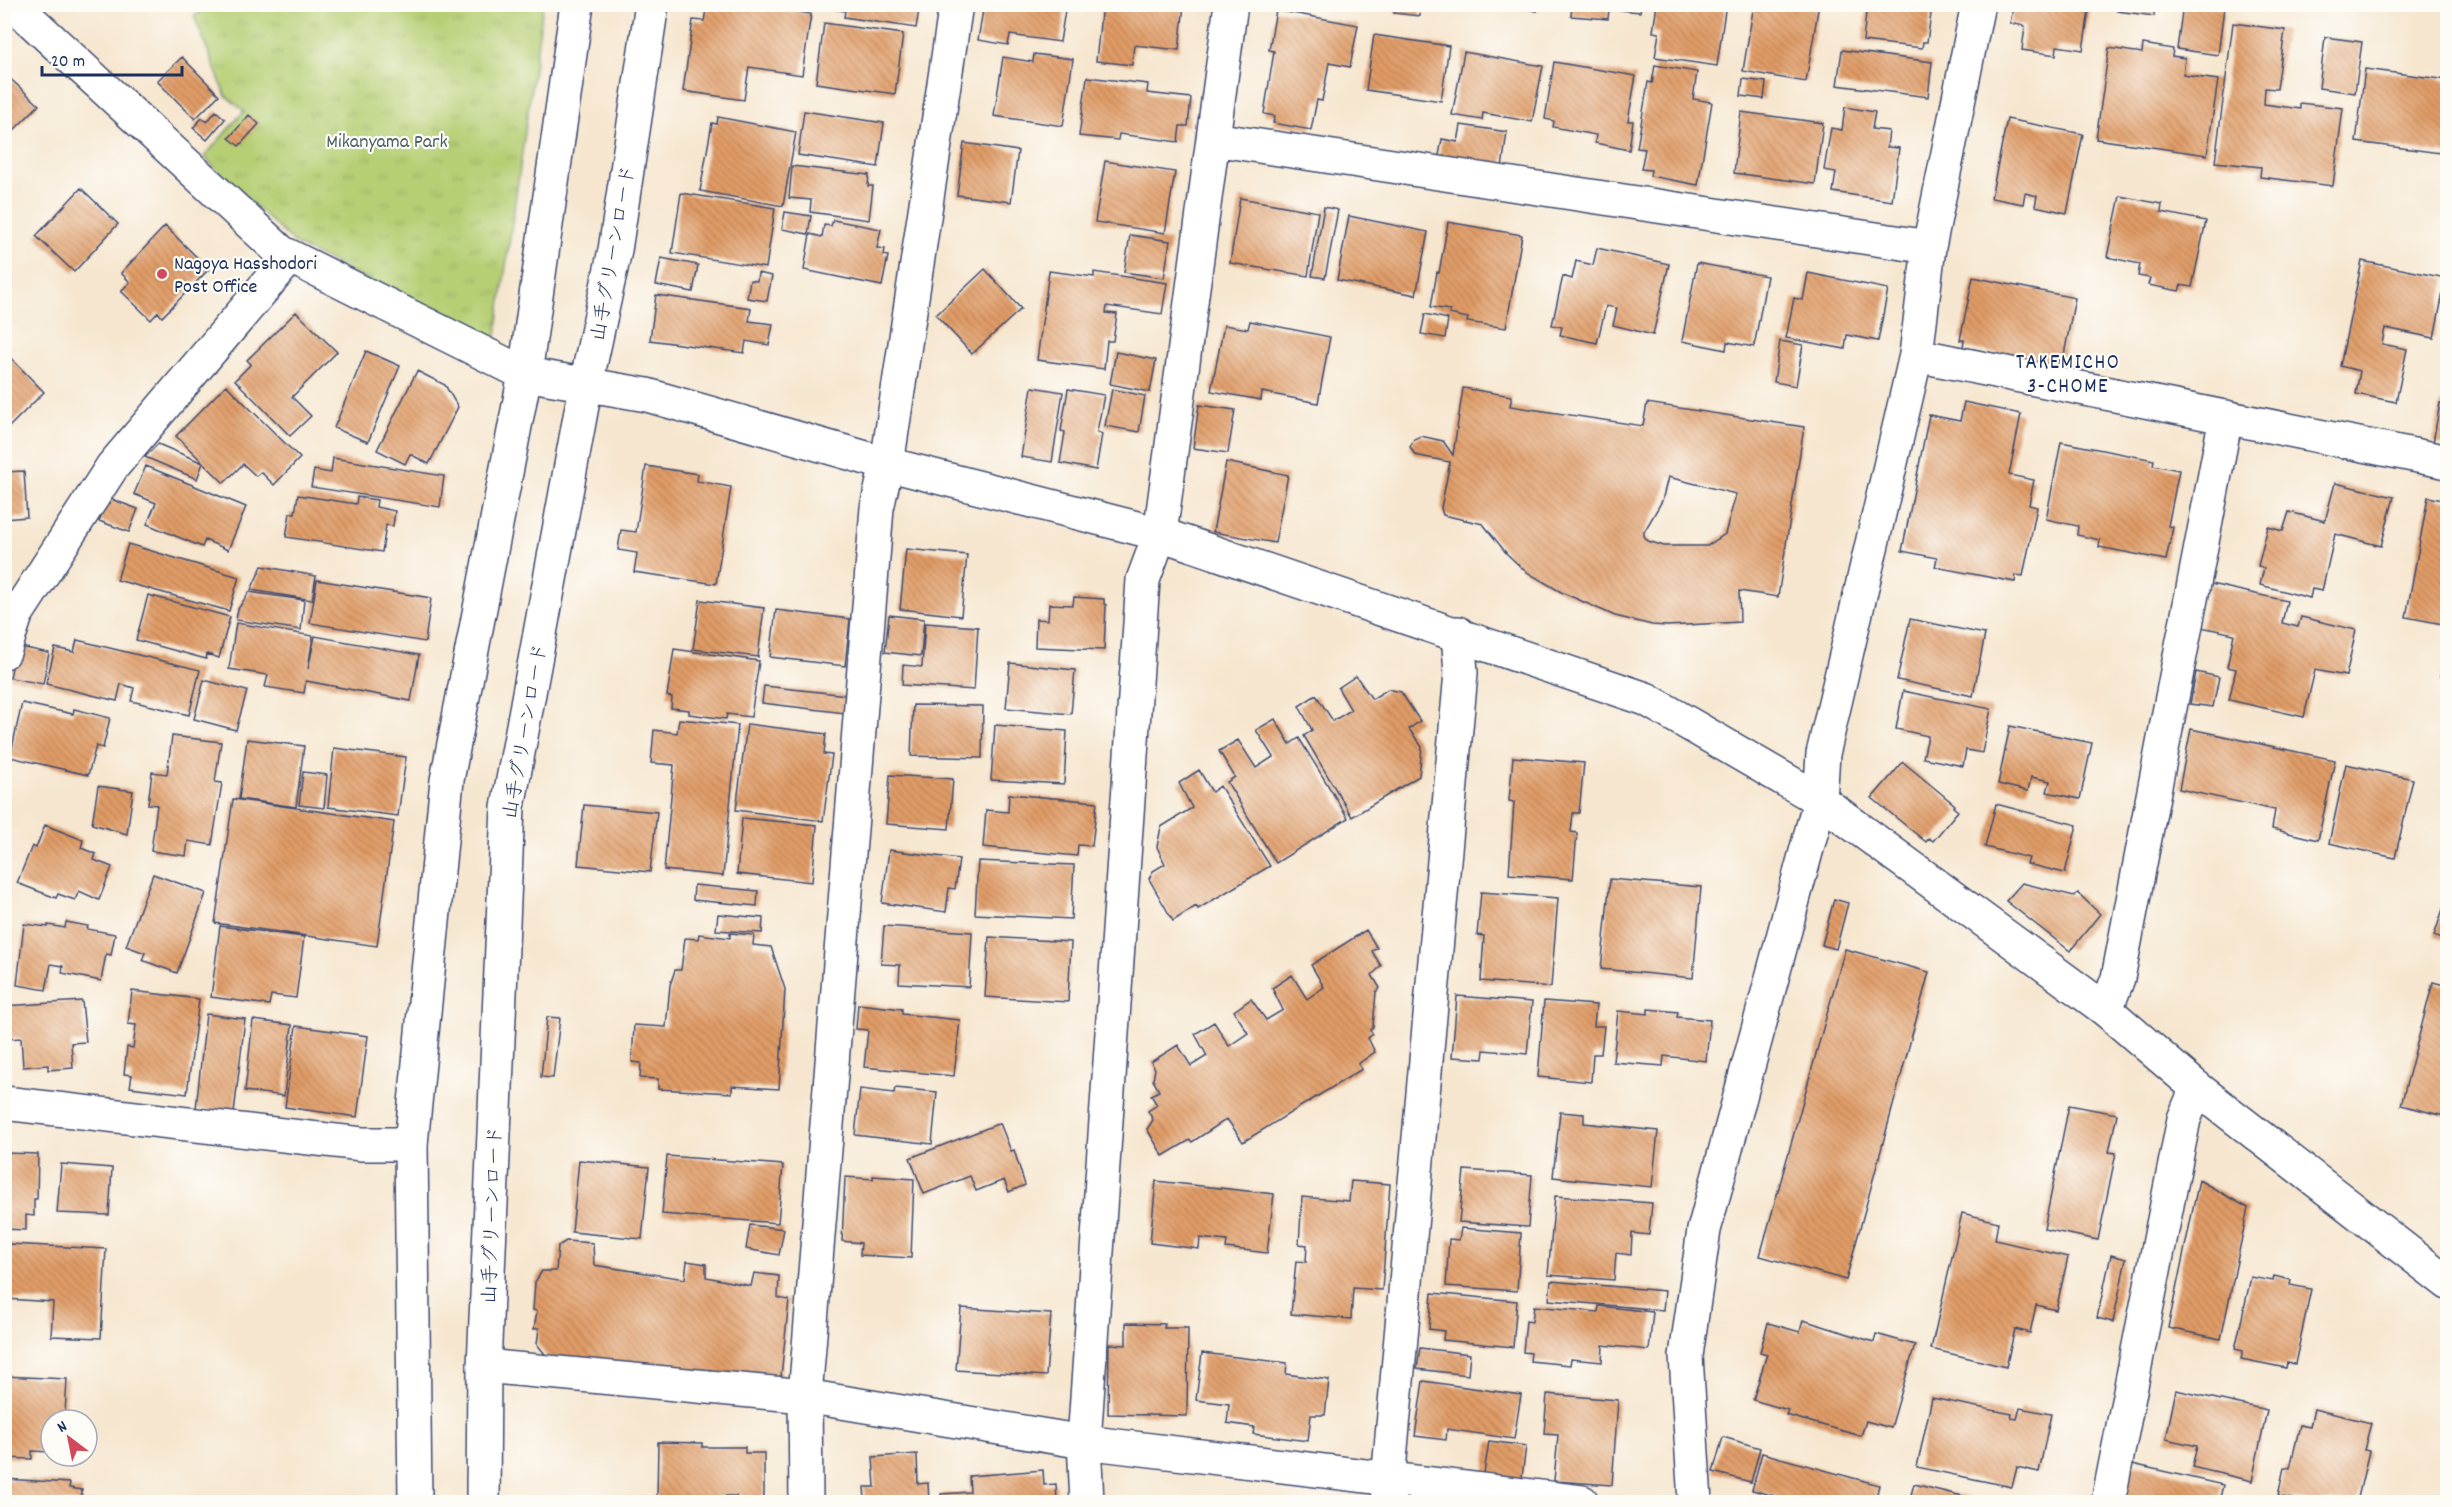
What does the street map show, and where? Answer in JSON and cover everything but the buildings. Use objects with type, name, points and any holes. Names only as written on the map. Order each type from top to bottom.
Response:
[{"type":"street","points":[[13,4],[281,252],[525,374],[646,395],[887,464],[1160,534],[1458,633],[1646,699],[1820,800],[2106,1010],[2197,1088],[2448,1283]]},
{"type":"street","points":[[415,1503],[411,1144],[447,780],[525,374],[577,4]]},
{"type":"street","name":"山手グリーンロード","points":[[483,1503],[484,1366],[508,807],[586,384],[615,250],[652,4]]},
{"type":"street","points":[[806,1503],[805,1396],[876,520],[887,464],[956,4]]},
{"type":"street","points":[[1087,1503],[1084,1442],[1143,580],[1160,534],[1231,4]]},
{"type":"street","points":[[1695,1503],[1686,1356],[1704,1230],[1820,800],[1823,754],[1916,355],[1929,247],[1978,4]]},
{"type":"street","points":[[1213,139],[1929,247]]},
{"type":"street","points":[[4,652],[10,613],[112,467],[290,257]]},
{"type":"street","points":[[1916,355],[2448,462]]},
{"type":"street","points":[[2106,1010],[2118,978],[2226,417]]},
{"type":"street","points":[[1388,1492],[1461,673],[1458,633]]},
{"type":"street","points":[[2108,1503],[2184,1119],[2197,1088]]},
{"type":"street","points":[[4,1103],[362,1144],[411,1144]]},
{"type":"street","points":[[484,1366],[805,1396],[1388,1492],[1582,1503]]},
{"type":"green space","name":"Mikanyama Park","points":[[215,4],[543,5],[495,343],[295,244],[204,157],[244,111],[226,96],[194,16]]},
{"type":"place","name":"Nagoya Hasshodori Post Office","points":[[162,274]]},
{"type":"district","name":"TAKEMICHO 3-CHOME","points":[[2068,373]]}]
